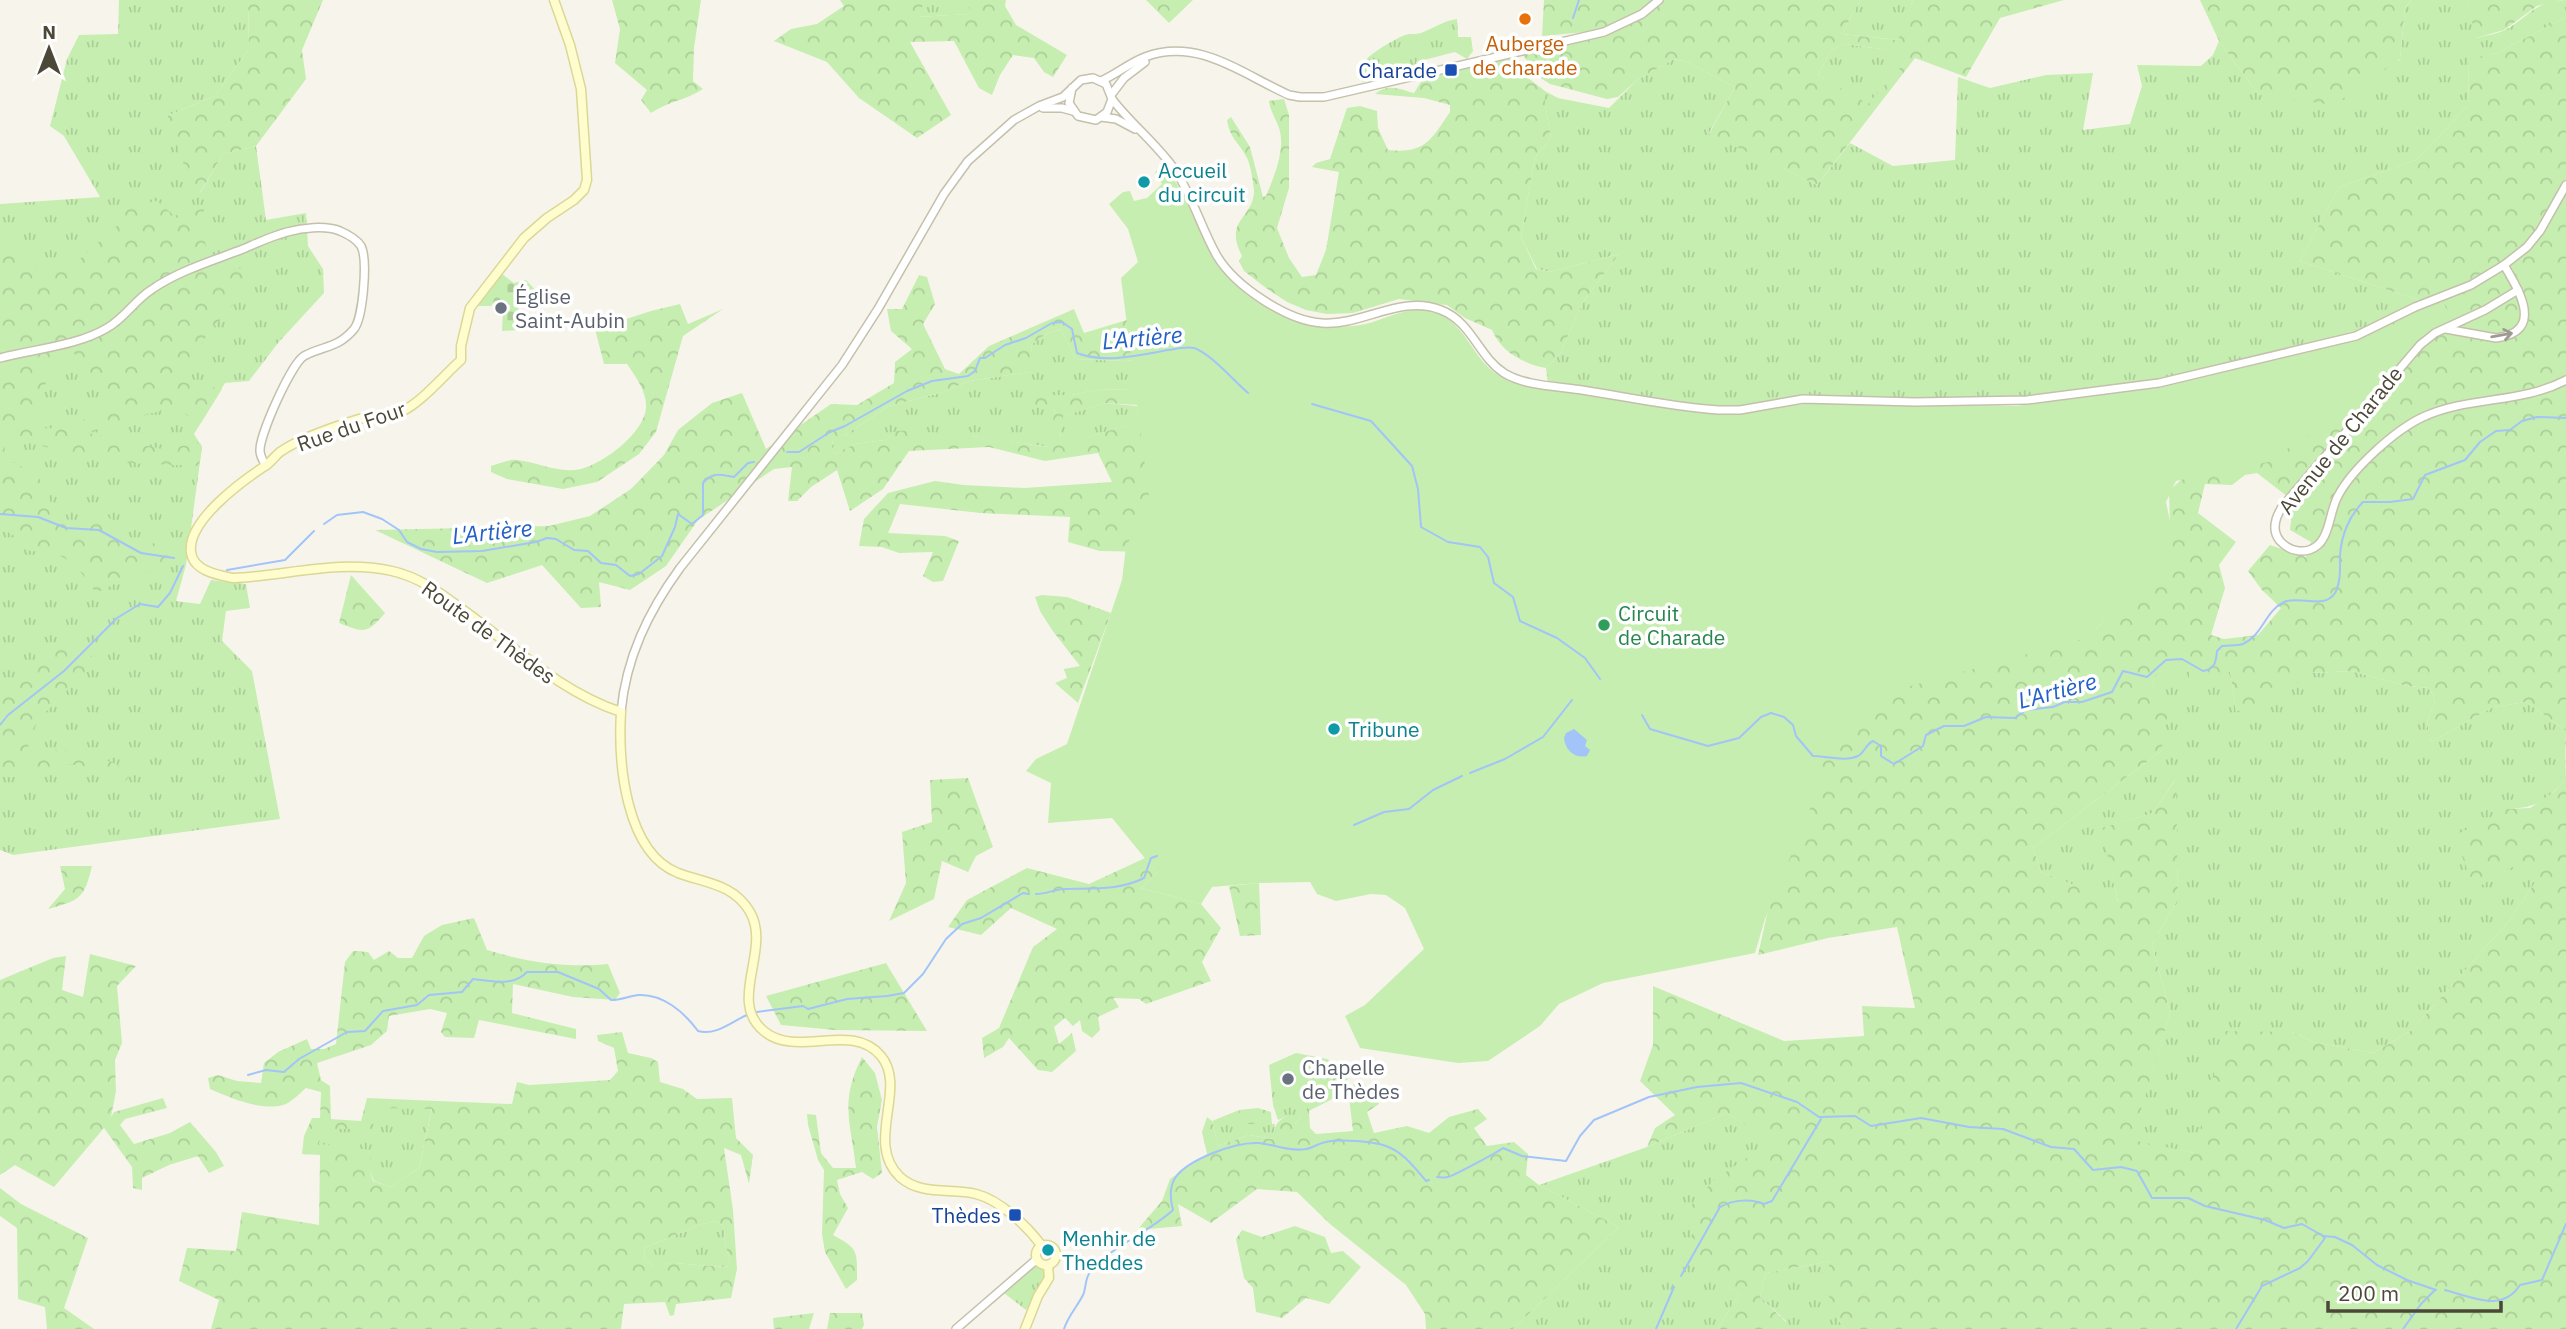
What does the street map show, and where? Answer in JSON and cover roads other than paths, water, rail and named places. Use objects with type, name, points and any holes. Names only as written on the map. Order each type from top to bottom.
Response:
[{"type":"main road","name":"Rue du Four","points":[[192,557],[191,547],[203,519],[240,482],[265,466],[280,452],[362,418],[399,413],[443,378],[461,360],[461,346],[470,308],[524,238],[584,190],[587,180],[581,89],[554,0]]},
{"type":"main road","name":"Route de Thèdes","points":[[192,557],[197,564],[215,575],[233,578],[354,566],[404,575],[425,584],[456,605],[575,693],[621,712]]},
{"type":"main road","points":[[621,712],[624,777],[638,833],[645,846],[653,857],[668,868],[725,888],[738,896],[750,912],[757,938],[748,1002],[757,1023],[766,1032],[789,1041],[853,1041],[874,1049],[887,1067],[890,1092],[885,1145],[891,1166],[898,1175],[919,1188],[958,1191],[989,1199],[1026,1229],[1042,1246]]},
{"type":"main road","points":[[1042,1246],[1050,1246],[1055,1253],[1053,1261],[1048,1265],[1041,1264],[1037,1259],[1037,1250],[1042,1246]]},
{"type":"main road","points":[[1025,1329],[1049,1278],[1048,1265]]},
{"type":"street","points":[[621,712],[636,647],[658,600],[829,383],[866,328],[944,194],[968,161],[1007,126],[1029,111],[1059,99],[1087,78],[1101,80],[1154,55],[1181,50],[1198,53],[1221,60],[1289,95],[1324,96],[1604,32],[1642,14],[1659,0]]},
{"type":"street","points":[[1101,117],[1107,112],[1111,97],[1124,78],[1154,55]]},
{"type":"street","points":[[1101,80],[1111,97],[1151,141],[1184,184],[1222,262],[1248,288],[1288,314],[1327,324],[1364,318],[1401,307],[1430,307],[1450,314],[1464,324],[1490,361],[1511,377],[1707,409],[1740,410],[1803,399],[2009,401],[2159,383],[2356,336],[2415,307],[2471,285],[2521,253],[2540,231],[2566,185]]},
{"type":"street","points":[[1072,88],[1069,103],[1073,111]]},
{"type":"street","points":[[1029,111],[1048,107],[1073,111],[1085,119],[1116,119],[1151,141]]},
{"type":"street","points":[[0,358],[73,341],[106,329],[127,314],[149,291],[168,279],[287,232],[316,228],[338,230],[352,237],[361,247],[364,261],[360,317],[345,339],[304,356],[297,362],[273,409],[260,443],[260,453],[265,466]]},
{"type":"street","points":[[2442,329],[2457,329],[2496,338],[2514,333],[2522,326],[2525,318],[2524,306],[2504,265]]},
{"type":"street","name":"Avenue de Charade","points":[[2518,290],[2485,310],[2428,338],[2391,377],[2278,513],[2274,525],[2275,533],[2288,548],[2305,551],[2319,544],[2336,498],[2344,486],[2398,433],[2422,417],[2447,408],[2527,395],[2566,380]]},
{"type":"street","points":[[956,1329],[1037,1259]]},
{"type":"water","points":[[1574,729],[1587,740],[1585,746],[1590,750],[1587,756],[1575,755],[1566,746],[1566,733]]},
{"type":"waterway","points":[[1573,18],[1579,0]]},
{"type":"waterway","name":"L'Artière","points":[[787,452],[799,452],[830,432],[907,391],[932,381],[968,376],[975,371],[980,358],[985,358],[1005,345],[1026,338],[1052,323],[1062,322],[1072,329],[1077,353],[1099,358],[1122,358],[1194,348],[1214,361],[1248,393]]},
{"type":"waterway","name":"L'Artière","points":[[1312,404],[1371,421],[1412,466],[1418,489],[1421,527],[1448,542],[1480,547],[1488,557],[1494,583],[1513,597],[1520,621],[1557,638],[1585,658],[1600,679]]},
{"type":"waterway","name":"L'Artière","points":[[1642,715],[1650,729],[1708,746],[1739,738],[1761,717],[1771,713],[1784,717],[1793,725],[1796,736],[1813,756],[1853,758],[1873,741],[1881,746],[1881,756],[1894,764],[1923,746],[1926,735],[1944,726],[1964,726],[1986,717],[2015,718],[2026,710],[2053,707],[2065,702],[2082,702],[2112,692],[2123,671],[2147,677],[2166,660],[2182,659],[2203,671],[2207,670],[2214,664],[2217,651],[2222,646],[2241,645],[2250,640],[2272,611],[2284,602],[2325,601],[2335,593],[2344,534],[2363,502],[2413,499],[2425,475],[2465,460],[2480,442],[2496,431],[2510,430],[2522,421],[2537,417],[2566,418]]},
{"type":"waterway","name":"L'Artière","points":[[324,524],[337,515],[363,512],[382,519],[399,530],[407,542],[421,549],[437,552],[482,551],[547,538],[556,539],[574,550],[588,551],[601,563],[616,565],[630,576],[639,574],[662,556],[678,514],[692,524],[703,515],[703,483],[707,479],[717,475],[734,477],[748,463],[754,462]]},
{"type":"waterway","points":[[0,514],[38,517],[66,528],[99,530],[141,553],[174,558]]},
{"type":"waterway","name":"L'Artière","points":[[227,570],[285,560],[314,531]]},
{"type":"waterway","name":"L'Artière","points":[[0,725],[8,715],[64,671],[117,618],[140,604],[158,607],[170,593],[183,566]]},
{"type":"waterway","points":[[1470,773],[1505,759],[1543,737],[1572,700]]},
{"type":"waterway","points":[[1354,825],[1384,812],[1409,809],[1433,790],[1462,776]]},
{"type":"waterway","points":[[1036,894],[1063,889],[1114,887],[1134,882],[1144,878],[1151,858],[1157,856]]},
{"type":"waterway","points":[[757,1012],[803,1006],[808,1009],[847,999],[904,993],[923,974],[946,939],[962,924],[981,918],[1023,893],[1029,894]]},
{"type":"waterway","points":[[248,1075],[266,1070],[284,1072],[299,1059],[347,1032],[365,1031],[383,1011],[417,1005],[429,995],[462,992],[473,979],[509,981],[527,972],[558,972],[599,989],[611,1000],[648,995],[665,1001],[680,1011],[698,1031],[711,1032],[747,1015]]},
{"type":"waterway","points":[[1437,1177],[1452,1176],[1503,1148],[1522,1156],[1566,1161],[1580,1136],[1594,1120],[1649,1097],[1697,1087],[1741,1083],[1797,1102],[1819,1117],[1855,1116],[1871,1126],[1921,1118],[1969,1127],[2003,1129],[2051,1147],[2074,1149],[2093,1170],[2121,1167],[2137,1171],[2152,1198],[2188,1198],[2205,1206],[2265,1220],[2284,1228],[2302,1224],[2323,1236],[2335,1237],[2352,1245],[2377,1265],[2407,1280],[2436,1290]]},
{"type":"waterway","points":[[1681,1276],[1720,1207],[1742,1201],[1764,1204],[1772,1201],[1821,1119]]},
{"type":"waterway","points":[[1064,1329],[1083,1295],[1089,1274],[1118,1247],[1173,1210],[1171,1194],[1175,1178],[1190,1164],[1213,1153],[1249,1143],[1300,1150],[1332,1141],[1365,1142],[1380,1144],[1398,1152],[1426,1181],[1429,1180]]},
{"type":"waterway","points":[[2445,1290],[2476,1299],[2495,1301],[2513,1294],[2520,1285],[2542,1280],[2566,1224]]},
{"type":"waterway","points":[[2236,1329],[2262,1286],[2300,1268],[2325,1238]]},
{"type":"waterway","points":[[1656,1329],[1674,1287]]},
{"type":"waterway","points":[[2403,1329],[2435,1290]]},
{"type":"place","name":"Auberge de charade","points":[[1525,19]]},
{"type":"place","name":"Charade","points":[[1451,70]]},
{"type":"place","name":"Accueil du circuit","points":[[1144,182]]},
{"type":"place","name":"Église Saint-Aubin","points":[[501,308]]},
{"type":"place","name":"Circuit de Charade","points":[[1604,625]]},
{"type":"place","name":"Tribune","points":[[1334,729]]},
{"type":"place","name":"Chapelle de Thèdes","points":[[1288,1079]]},
{"type":"place","name":"Thèdes","points":[[1015,1215]]},
{"type":"place","name":"Menhir de Theddes","points":[[1048,1250]]}]
